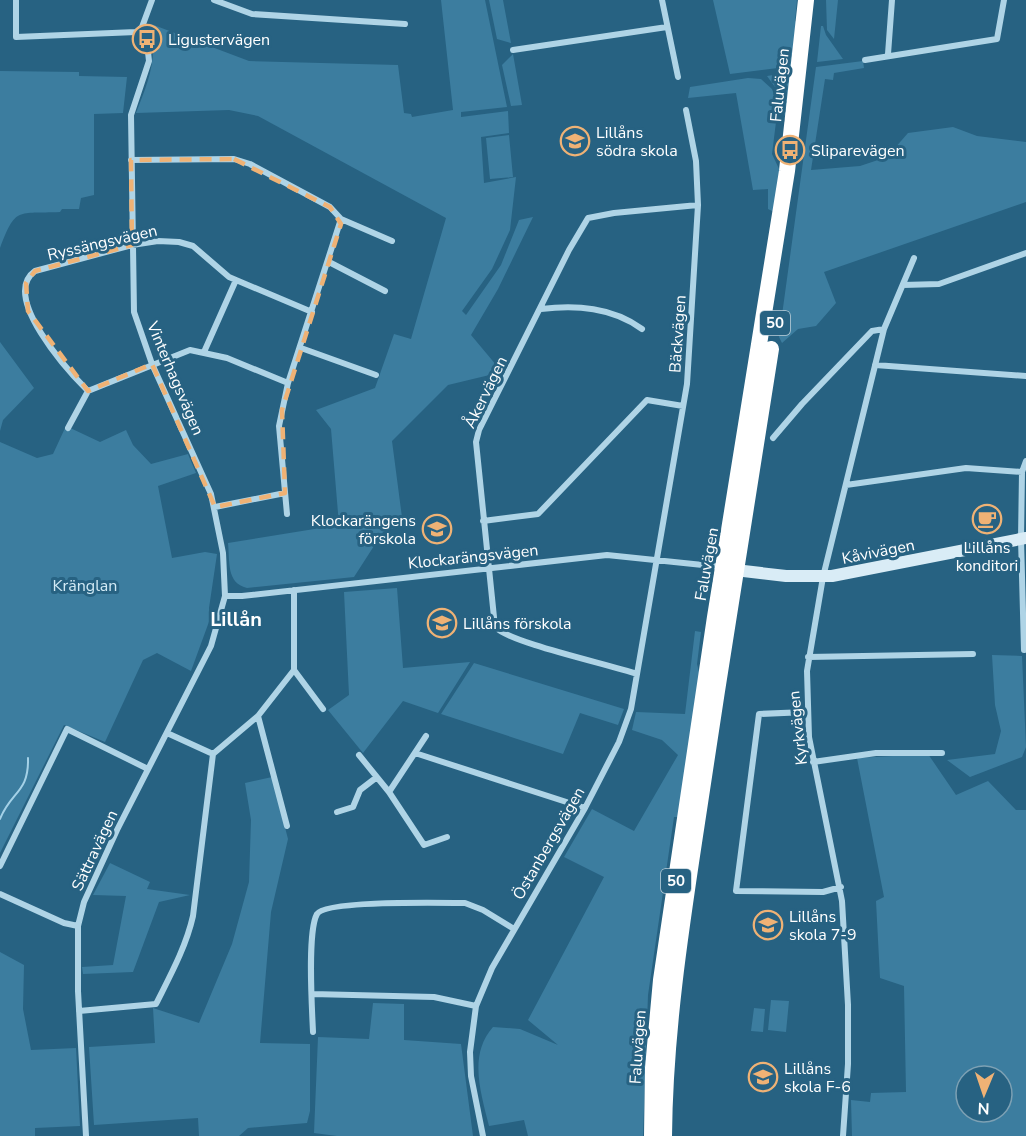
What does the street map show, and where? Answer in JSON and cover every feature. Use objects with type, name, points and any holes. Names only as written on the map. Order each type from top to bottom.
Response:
[{"type":"highway","name":"Faluvägen","points":[[652,1136],[653,1068],[658,1002],[730,568],[779,225],[804,78],[806,0]]},
{"type":"highway","name":"Faluvägen","points":[[806,57],[817,0]]},
{"type":"highway","name":"Faluvägen","points":[[664,1136],[670,1004],[720,622]]},
{"type":"street","points":[[16,0],[16,36],[136,32],[142,27],[152,0]]},
{"type":"street","points":[[214,0],[252,14],[405,24]]},
{"type":"street","points":[[662,0],[678,77]]},
{"type":"street","points":[[888,54],[892,0]]},
{"type":"street","points":[[865,60],[888,54],[997,39],[1004,0]]},
{"type":"street","name":"Vinterhagsvägen","points":[[142,27],[146,34],[149,61],[131,115],[134,312],[152,364],[207,481],[215,507],[223,554],[225,596]]},
{"type":"street","points":[[513,50],[667,27]]},
{"type":"street","name":"Bäckvägen","points":[[656,559],[683,406],[690,352],[698,205],[696,161],[686,110]]},
{"type":"street","points":[[132,160],[234,159],[250,164],[330,207],[341,219],[392,241]]},
{"type":"street","name":"Åkervägen","points":[[637,674],[501,634],[495,627],[477,469],[477,437],[569,250],[588,218],[614,213],[698,205]]},
{"type":"street","points":[[287,514],[279,426],[288,383],[329,262],[341,219]]},
{"type":"street","name":"Ryssängsvägen","points":[[88,391],[32,321],[25,297],[29,275],[35,271],[132,245],[168,240],[193,246],[236,280],[312,312]]},
{"type":"street","points":[[903,285],[939,284],[1026,252]]},
{"type":"street","name":"Kyrkvägen","points":[[843,1136],[849,1061],[841,887],[813,762],[806,712],[808,657],[823,577],[874,365],[884,329],[914,258]]},
{"type":"street","points":[[329,262],[385,291]]},
{"type":"street","points":[[204,352],[236,280]]},
{"type":"street","points":[[541,309],[574,305],[616,314],[642,328]]},
{"type":"street","points":[[773,438],[802,404],[872,331],[884,329]]},
{"type":"street","points":[[301,348],[376,375]]},
{"type":"street","points":[[68,428],[88,391],[180,352],[204,352],[288,383]]},
{"type":"street","points":[[874,365],[1026,376]]},
{"type":"street","points":[[483,521],[538,514],[647,400],[683,406]]},
{"type":"street","points":[[1024,650],[1022,472],[1026,461]]},
{"type":"street","points":[[846,484],[966,468],[1022,472]]},
{"type":"street","points":[[215,507],[285,493]]},
{"type":"street","name":"Kåvivägen","points":[[730,568],[823,577],[1023,539]]},
{"type":"street","name":"Klockarängsvägen","points":[[225,596],[607,555],[730,568]]},
{"type":"street","name":"Östanbergsvägen","points":[[483,1136],[471,1077],[470,1052],[476,1006],[492,968],[585,808],[628,718],[656,559]]},
{"type":"street","points":[[294,590],[294,670],[323,709]]},
{"type":"street","name":"Sättravägen","points":[[86,1136],[79,1011],[78,926],[84,902],[211,646],[225,596]]},
{"type":"street","points":[[808,657],[973,654]]},
{"type":"street","points":[[79,1011],[156,1004],[183,948],[193,916],[213,754],[258,716],[294,670]]},
{"type":"street","points":[[806,712],[759,714],[736,891],[824,892],[841,887]]},
{"type":"street","points":[[258,716],[287,826]]},
{"type":"street","points":[[0,866],[67,729],[148,769]]},
{"type":"street","points":[[167,733],[213,754]]},
{"type":"street","points":[[389,792],[426,736]]},
{"type":"street","points":[[415,753],[585,808]]},
{"type":"street","points":[[813,762],[864,754],[942,753]]},
{"type":"street","points":[[359,755],[389,792],[424,845],[447,837]]},
{"type":"street","points":[[337,812],[353,807],[360,790],[377,777]]},
{"type":"street","points":[[0,894],[64,923],[78,926]]},
{"type":"street","points":[[313,1032],[312,930],[317,913],[322,908],[349,904],[465,903],[483,910],[514,929]]},
{"type":"street","points":[[312,994],[434,996],[476,1006]]},
{"type":"highlighted area","points":[[234,159],[330,207],[341,224],[282,410],[285,493],[215,507],[152,364],[88,391],[28,311],[26,283],[35,271],[132,245],[131,160]]},
{"type":"green space","points":[[441,0],[485,0],[507,107],[461,112],[461,117],[508,111],[509,133],[481,137],[484,183],[516,177],[510,230],[492,269],[462,311],[466,315],[501,265],[519,220],[533,217],[498,289],[471,335],[502,372],[448,385],[392,441],[403,525],[383,532],[354,577],[247,588],[235,581],[232,576],[228,543],[339,525],[331,429],[316,410],[375,388],[394,334],[411,339],[446,218],[258,116],[229,110],[136,113],[148,81],[152,60],[150,27],[151,24],[249,61],[398,65],[404,113],[411,114],[412,117],[453,110]]},
{"type":"green space","points":[[489,0],[503,0],[511,43],[497,39]]},
{"type":"green space","points":[[713,0],[797,0],[795,21],[799,23],[794,66],[730,74]]},
{"type":"green space","points":[[826,0],[838,0],[834,39],[827,30]]},
{"type":"green space","points":[[821,26],[823,26],[826,35],[843,59],[817,62]]},
{"type":"green space","points":[[513,54],[522,105],[511,106],[502,65]]},
{"type":"green space","points":[[863,61],[864,68],[834,73],[833,80],[825,79],[811,170],[860,166],[887,157],[908,133],[953,127],[977,136],[1026,142],[1026,202],[824,272],[836,303],[816,326],[798,329],[782,343],[779,337],[816,67]]},
{"type":"green space","points":[[0,71],[79,72],[79,76],[127,77],[123,113],[94,114],[94,195],[81,198],[79,209],[20,215],[10,225],[0,248]]},
{"type":"green space","points":[[793,72],[786,121],[780,94],[767,76]]},
{"type":"green space","points":[[748,78],[761,79],[772,89],[778,106],[772,154],[781,173],[774,212],[768,209],[768,189],[753,190],[736,93],[688,98],[690,87]]},
{"type":"green space","points":[[509,135],[513,177],[490,179],[486,138]]},
{"type":"green space","points":[[0,342],[34,388],[3,420],[0,431]]},
{"type":"green space","name":"Kränglan","points":[[66,426],[100,442],[126,430],[133,445],[151,464],[188,454],[196,473],[158,486],[172,558],[205,552],[217,554],[209,608],[210,619],[191,671],[157,653],[143,660],[105,742],[64,725],[0,853],[0,442],[37,458],[53,454]]},
{"type":"green space","points":[[397,588],[403,668],[470,662],[438,713],[403,701],[363,753],[328,710],[349,695],[344,592]]},
{"type":"green space","points":[[695,631],[701,632],[697,664],[700,676],[678,817],[674,817],[648,995],[643,1136],[528,1136],[524,1120],[489,1126],[479,1075],[479,1062],[485,1038],[493,1027],[520,1029],[558,1045],[528,1020],[604,877],[564,857],[592,809],[634,831],[678,755],[662,740],[632,730],[636,712],[685,714]]},
{"type":"green space","points":[[992,655],[1022,656],[1026,747],[1022,757],[970,777],[947,760],[995,754],[1001,731],[995,705]]},
{"type":"green space","points":[[474,663],[624,709],[618,725],[580,713],[563,754],[441,714]]},
{"type":"green space","points":[[928,754],[956,795],[988,781],[1016,810],[1026,810],[1026,1136],[852,1136],[851,1100],[870,1102],[871,1093],[906,1092],[904,986],[880,978],[876,901],[884,897],[857,758]]},
{"type":"green space","points":[[272,777],[288,839],[271,912],[260,1043],[310,1044],[310,1111],[307,1123],[248,1128],[239,1136],[199,1136],[198,1118],[94,1125],[89,1047],[155,1043],[153,1008],[199,1023],[232,944],[249,882],[251,820],[245,783]]},
{"type":"green space","points":[[110,863],[150,882],[147,889],[190,895],[159,902],[133,972],[83,974],[82,967],[113,965],[126,896],[93,895]]},
{"type":"green space","points":[[0,952],[24,965],[23,1009],[31,1050],[76,1048],[80,1126],[35,1128],[35,1136],[0,1136]]},
{"type":"green space","points":[[771,1000],[789,1001],[786,1032],[768,1030]]},
{"type":"green space","points":[[373,1003],[404,1004],[404,1040],[461,1044],[473,1136],[337,1136],[314,1133],[318,1037],[369,1039]]},
{"type":"green space","points":[[754,1008],[765,1009],[763,1032],[751,1031]]},
{"type":"waterway","points":[[0,819],[26,778],[28,758]]},
{"type":"place","name":"Ligustervägen","points":[[147,39]]},
{"type":"place","name":"Lillåns södra skola","points":[[575,141]]},
{"type":"place","name":"Sliparevägen","points":[[790,150]]},
{"type":"place","name":"Lillåns konditori","points":[[987,519]]},
{"type":"place","name":"Klockarängens förskola","points":[[437,529]]},
{"type":"place","name":"Lillåns förskola","points":[[442,623]]},
{"type":"place","name":"Lillåns skola 7-9","points":[[768,925]]},
{"type":"place","name":"Lillåns skola F-6","points":[[763,1077]]},
{"type":"district","name":"Lillån","points":[[236,619]]}]
